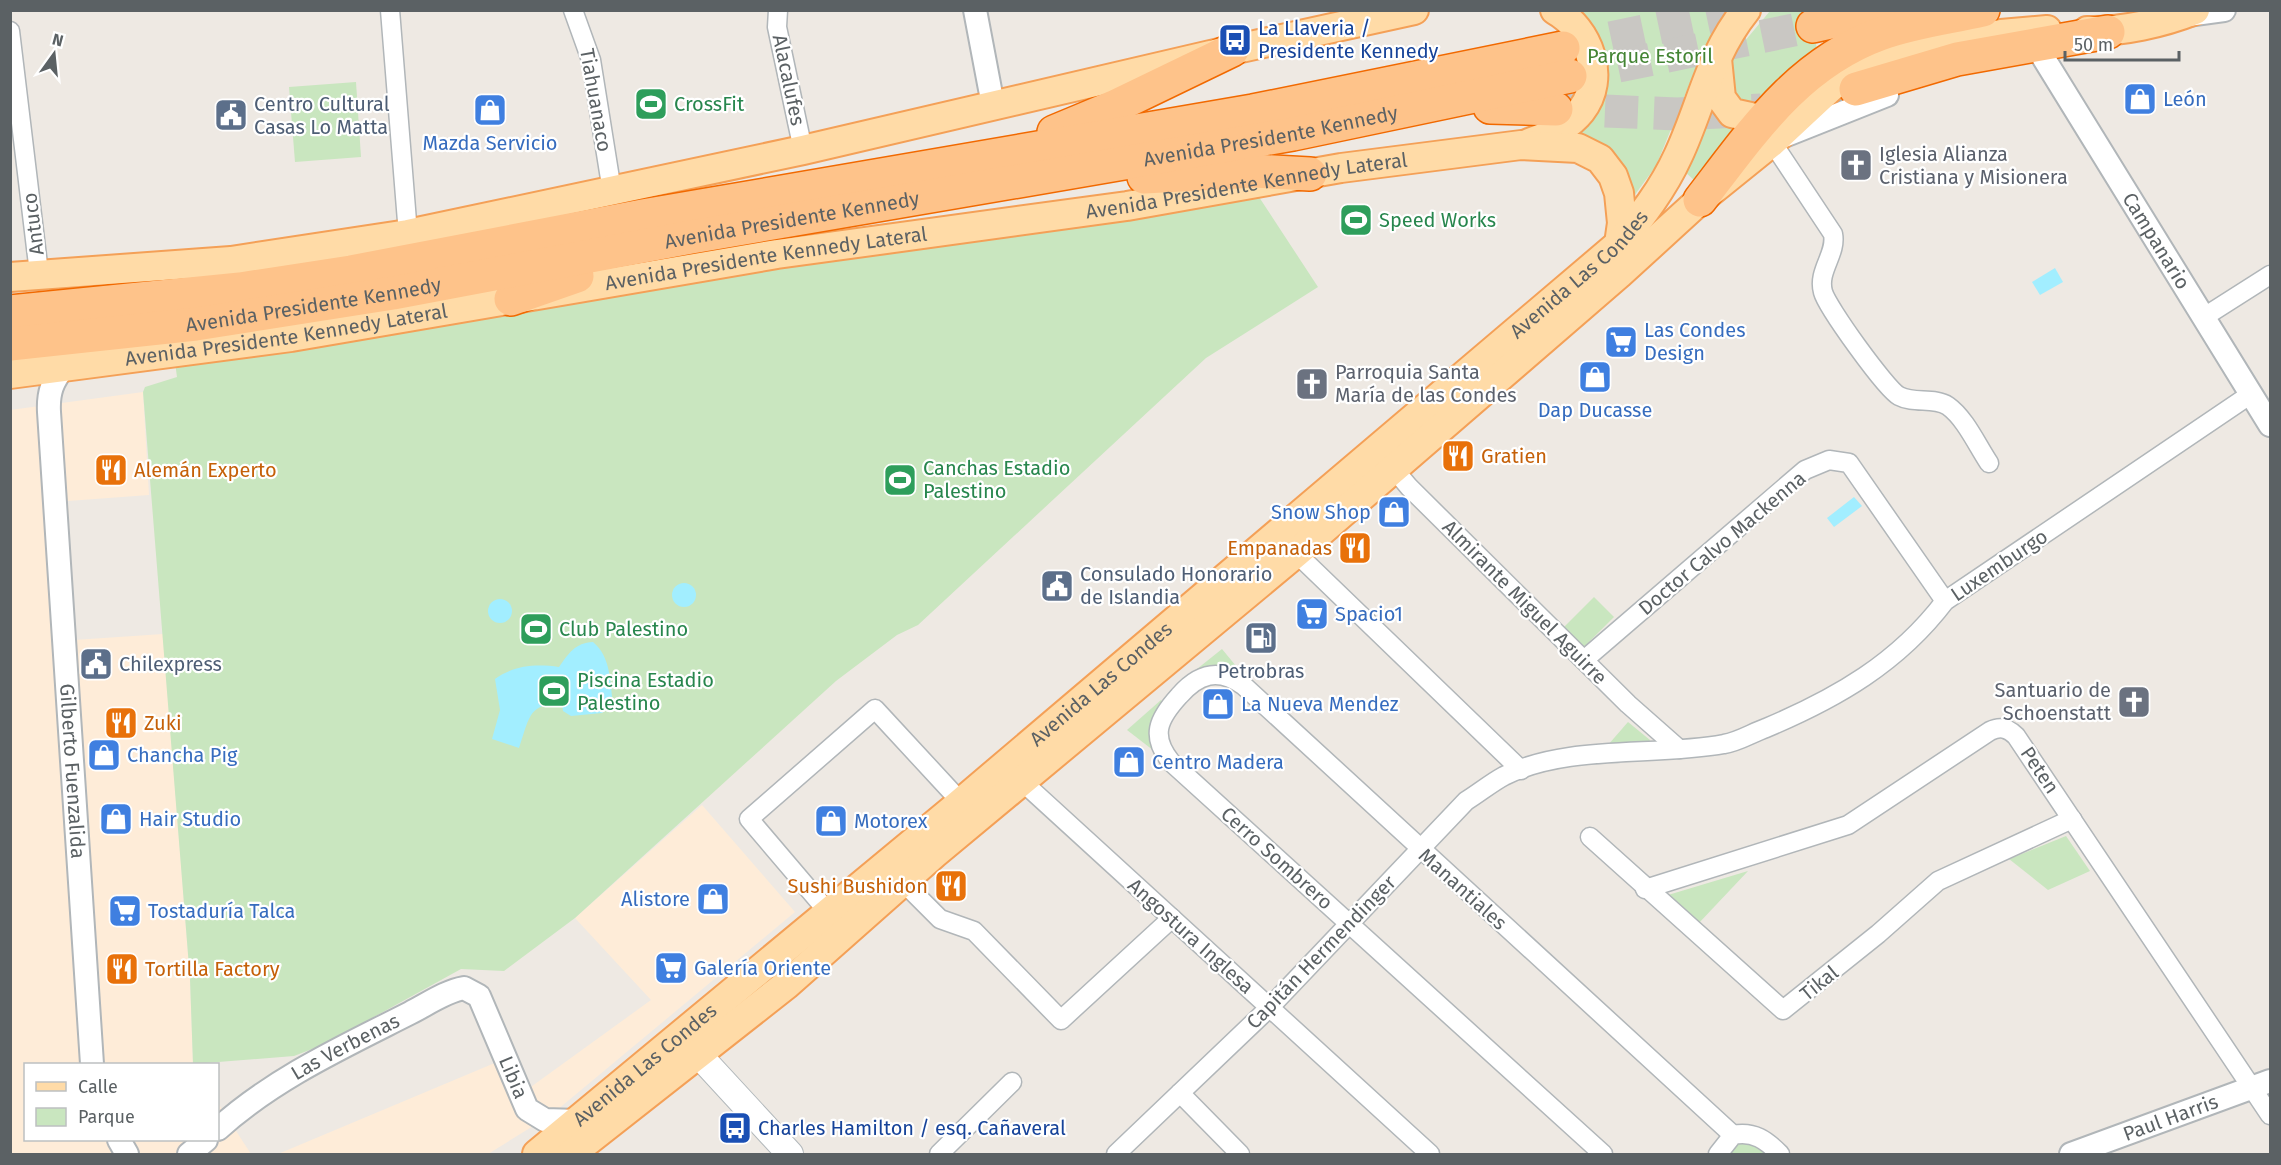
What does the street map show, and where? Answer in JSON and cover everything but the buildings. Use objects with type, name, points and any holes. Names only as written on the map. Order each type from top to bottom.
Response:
[{"type":"highway","points":[[1813,26],[1885,10]]},
{"type":"highway","points":[[1700,200],[1768,129],[1803,78],[1847,48],[1900,28],[1983,10]]},
{"type":"highway","points":[[1856,89],[1957,59],[2108,32]]},
{"type":"highway","points":[[999,156],[1114,107],[1232,50]]},
{"type":"highway","name":"Avenida Presidente Kennedy","points":[[10,344],[196,324],[294,309],[691,237],[1293,134],[1410,110],[1567,62],[1275,106],[624,220],[351,272],[240,289],[17,310]]},
{"type":"highway","points":[[1410,110],[1556,108]]},
{"type":"highway","points":[[1061,174],[1151,177],[1254,171],[1310,174]]},
{"type":"highway","points":[[511,299],[691,237]]},
{"type":"main road","points":[[10,277],[39,273],[231,261],[408,234],[803,150],[1414,10]]},
{"type":"main road","points":[[1521,145],[1544,137],[1568,123],[1580,112],[1589,95],[1593,74],[1588,45],[1573,23],[1555,10]]},
{"type":"main road","name":"Avenida Las Condes","points":[[537,1155],[961,802],[1013,773],[1162,666],[1296,553],[1386,458],[1619,244],[1668,176],[1717,54],[1746,10]]},
{"type":"main road","points":[[1717,54],[1719,89],[1727,109],[1768,129],[1791,110],[1819,97],[1865,65],[1919,46],[2024,32],[2108,32],[2188,13]]},
{"type":"main road","points":[[1521,145],[1578,147],[1600,159],[1613,176],[1619,193],[1622,212],[1619,244]]},
{"type":"main road","name":"Avenida Presidente Kennedy Lateral","points":[[10,375],[281,339],[849,243],[1149,202],[1310,174],[1521,145]]},
{"type":"main road","name":"Avenida Las Condes","points":[[571,1155],[699,1057],[786,985],[903,882],[1013,773],[1386,458],[1619,274],[1700,200]]},
{"type":"main road","points":[[680,1035],[778,1150]]},
{"type":"street","points":[[390,10],[408,234]]},
{"type":"street","name":"Tiahuanaco","points":[[573,10],[591,60],[612,191]]},
{"type":"street","name":"Alacalufes","points":[[778,10],[777,27],[803,150]]},
{"type":"street","points":[[975,10],[993,105]]},
{"type":"street","points":[[2188,13],[2224,10]]},
{"type":"street","name":"Antuco","points":[[10,32],[14,99],[39,273]]},
{"type":"street","points":[[1989,463],[1950,408],[1939,402],[1907,399],[1888,387],[1827,302],[1821,280],[1833,244],[1833,234],[1768,129],[1846,110],[1905,89],[2080,47],[2108,32]]},
{"type":"street","name":"Campanario","points":[[2043,57],[2271,425]]},
{"type":"street","points":[[2204,316],[2271,275]]},
{"type":"street","name":"Gilberto Fuenzalida","points":[[65,366],[55,377],[48,405],[92,1063]]},
{"type":"street","points":[[10,375],[37,391],[48,405]]},
{"type":"street","name":"Luxemburgo","points":[[1679,749],[1726,744],[1796,715],[1867,677],[1925,627],[1945,601],[2251,394]]},
{"type":"street","name":"Almirante Miguel Aguirre","points":[[1386,458],[1584,660],[1679,749]]},
{"type":"street","name":"Doctor Calvo Mackenna","points":[[1584,660],[1805,470],[1828,460],[1849,463],[1945,601]]},
{"type":"street","points":[[1296,553],[1521,770]]},
{"type":"street","points":[[1162,666],[1184,690]]},
{"type":"street","name":"Manantiales","points":[[1184,690],[1195,679],[1203,676],[1221,676],[1238,682],[1732,1135]]},
{"type":"street","name":"Cerro Sombrero","points":[[1184,690],[1160,721],[1159,738],[1165,755],[1603,1155]]},
{"type":"street","points":[[829,913],[749,819],[875,709],[961,802]]},
{"type":"street","name":"Peten","points":[[1645,889],[1848,825],[1989,731],[1999,728],[2008,729],[2016,736],[2072,819],[2261,1084],[2271,1115]]},
{"type":"street","name":"Capitán Hermendinger","points":[[1116,1155],[1269,1008],[1466,801],[1504,776],[1565,759],[1611,752],[1655,753],[1679,749]]},
{"type":"street","name":"Angostura Inglesa","points":[[1013,773],[1430,1155]]},
{"type":"street","name":"Tikal","points":[[1590,837],[1645,889],[1783,1010],[1870,941],[1938,881],[2072,819]]},
{"type":"street","points":[[903,882],[940,920],[974,931],[1061,1020],[1172,918]]},
{"type":"street","name":"Las Verbenas","points":[[219,1128],[266,1090],[402,1017],[459,989],[468,989],[479,996]]},
{"type":"street","name":"Libia","points":[[479,996],[527,1109],[545,1120],[578,1121]]},
{"type":"street","points":[[939,1155],[1012,1082]]},
{"type":"street","name":"Paul Harris","points":[[2086,1152],[2261,1084]]},
{"type":"street","points":[[1180,1093],[1240,1155]]},
{"type":"street","points":[[1718,1155],[1722,1146],[1732,1135],[1744,1133],[1765,1139],[1780,1155]]},
{"type":"street","points":[[120,1141],[127,1155]]},
{"type":"street","points":[[189,1155],[205,1141]]},
{"type":"shaded area","points":[[143,392],[149,495],[68,501],[74,640],[163,634],[190,979],[193,1063],[24,1063],[24,1141],[219,1141],[219,1105],[251,1154],[11,1154],[10,410]]},
{"type":"shaded area","points":[[702,805],[795,912],[551,1115],[488,1154],[278,1154],[509,1057],[528,1089],[651,1000],[575,918]]},
{"type":"green space","name":"Parque Estoril","points":[[1573,11],[1730,11],[1702,53],[1656,166],[1631,200],[1603,145],[1577,131],[1595,115]]},
{"type":"green space","points":[[1770,11],[1809,11],[1817,49],[1695,181],[1684,171],[1708,111],[1739,48]]},
{"type":"green space","points":[[356,82],[361,157],[295,162],[289,87]]},
{"type":"green space","name":"Club Palestino","points":[[1259,197],[1318,287],[1206,358],[918,625],[897,635],[836,681],[575,918],[504,971],[461,969],[325,1044],[294,1056],[193,1063],[190,979],[143,392],[145,387],[177,377],[174,355],[784,260]]},
{"type":"green space","points":[[1594,597],[1614,617],[1583,648],[1563,628]]},
{"type":"green space","points":[[1222,649],[1236,666],[1214,667],[1193,675],[1192,673]]},
{"type":"green space","points":[[1161,700],[1163,702],[1158,754],[1127,730]]},
{"type":"green space","points":[[1628,722],[1650,740],[1647,747],[1608,745]]},
{"type":"green space","points":[[2066,836],[2090,871],[2048,890],[2009,859]]},
{"type":"green space","points":[[1748,871],[1698,924],[1668,895]]},
{"type":"green space","points":[[1742,1138],[1772,1154],[1724,1154]]},
{"type":"water","points":[[2055,268],[2063,282],[2040,295],[2032,282]]},
{"type":"water","points":[[1854,497],[1862,506],[1834,527],[1827,518]]},
{"type":"water","points":[[684,583],[693,586],[696,595],[693,604],[684,607],[675,604],[672,595],[675,586]]},
{"type":"water","points":[[500,599],[509,602],[512,611],[509,620],[500,623],[491,620],[488,611],[491,602]]},
{"type":"water","name":"Piscina Estadio Palestino","points":[[593,642],[606,662],[613,704],[602,713],[571,716],[563,711],[562,704],[542,706],[528,721],[519,748],[492,739],[500,710],[495,679],[518,668],[559,667],[569,653],[577,647]]},
{"type":"tunnel","points":[[1563,48],[1743,10]]},
{"type":"tunnel","points":[[1570,76],[1813,26]]},
{"type":"tunnel","points":[[1556,109],[1677,114],[1761,110]]},
{"type":"place","name":"La Llaveria / Presidente Kennedy","points":[[1235,40]]},
{"type":"place","name":"León","points":[[2140,99]]},
{"type":"place","name":"CrossFit","points":[[651,104]]},
{"type":"place","name":"Mazda Servicio","points":[[490,110]]},
{"type":"place","name":"Centro Cultural Casas Lo Matta","points":[[231,115]]},
{"type":"place","name":"Iglesia Alianza Cristiana y Misionera","points":[[1856,165]]},
{"type":"place","name":"Speed Works","points":[[1356,220]]},
{"type":"place","name":"Las Condes Design","points":[[1621,342]]},
{"type":"place","name":"Dap Ducasse","points":[[1595,377]]},
{"type":"place","name":"Parroquia Santa María de las Condes","points":[[1312,384]]},
{"type":"place","name":"Gratien","points":[[1458,456]]},
{"type":"place","name":"Alemán Experto","points":[[111,470]]},
{"type":"place","name":"Canchas Estadio Palestino","points":[[900,480]]},
{"type":"place","name":"Snow Shop","points":[[1394,512]]},
{"type":"place","name":"Empanadas","points":[[1355,548]]},
{"type":"place","name":"Consulado Honorario de Islandia","points":[[1057,586]]},
{"type":"place","name":"Spacio1","points":[[1312,614]]},
{"type":"place","name":"Club Palestino","points":[[536,629]]},
{"type":"place","name":"Petrobras","points":[[1261,638]]},
{"type":"place","name":"Chilexpress","points":[[96,664]]},
{"type":"place","name":"Piscina Estadio Palestino","points":[[554,691]]},
{"type":"place","name":"Santuario de Schoenstatt","points":[[2134,702]]},
{"type":"place","name":"La Nueva Mendez","points":[[1218,704]]},
{"type":"place","name":"Zuki","points":[[121,723]]},
{"type":"place","name":"Chancha Pig","points":[[104,755]]},
{"type":"place","name":"Centro Madera","points":[[1129,762]]},
{"type":"place","name":"Hair Studio","points":[[116,819]]},
{"type":"place","name":"Motorex","points":[[831,821]]},
{"type":"place","name":"Sushi Bushidon","points":[[951,886]]},
{"type":"place","name":"Alistore","points":[[713,899]]},
{"type":"place","name":"Tostaduría Talca","points":[[125,911]]},
{"type":"place","name":"Galería Oriente","points":[[671,968]]},
{"type":"place","name":"Tortilla Factory","points":[[122,969]]},
{"type":"place","name":"Charles Hamilton / esq. Cañaveral","points":[[735,1128]]}]
